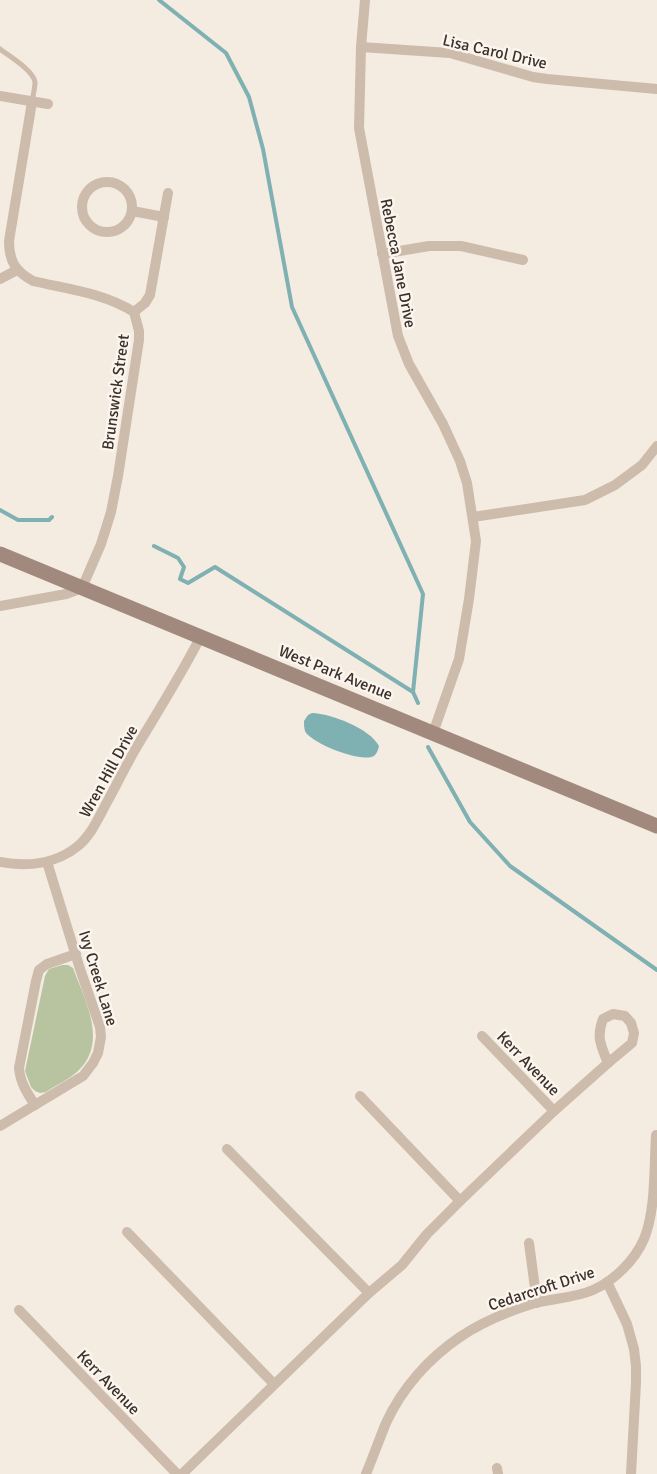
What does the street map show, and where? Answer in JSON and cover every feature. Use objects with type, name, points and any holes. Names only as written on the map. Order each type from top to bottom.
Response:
[{"type":"main road","name":"West Park Avenue","points":[[0,554],[657,826]]},
{"type":"street","name":"Rebecca Jane Drive","points":[[365,0],[359,128],[398,336],[409,364],[453,442],[467,483],[476,541],[459,659],[433,733]]},
{"type":"street","name":"Lisa Carol Drive","points":[[362,47],[450,53],[533,77],[657,89]]},
{"type":"street","points":[[0,96],[48,105]]},
{"type":"street","points":[[0,279],[17,270],[9,252],[9,241],[32,102]]},
{"type":"street","points":[[112,182],[125,189],[129,195],[132,211],[125,224],[105,232],[91,226],[86,221],[82,199],[86,192],[97,183],[112,182]]},
{"type":"street","points":[[134,312],[150,295],[168,193]]},
{"type":"street","points":[[132,211],[164,217]]},
{"type":"street","points":[[382,254],[429,246],[461,246],[523,260]]},
{"type":"street","name":"Brunswick Street","points":[[17,270],[33,281],[109,299],[123,305],[134,312],[139,331],[111,512],[101,544],[82,588]]},
{"type":"street","points":[[473,517],[585,500],[615,485],[642,465],[657,446]]},
{"type":"street","points":[[0,606],[66,594],[82,588]]},
{"type":"street","name":"Wren Hill Drive","points":[[0,862],[17,865],[47,862],[77,846],[90,833],[201,636]]},
{"type":"street","name":"Ivy Creek Lane","points":[[0,1126],[83,1076],[98,1053],[101,1037],[100,1026],[47,862]]},
{"type":"street","points":[[35,1105],[24,1088],[19,1076],[19,1068],[36,981],[39,970],[47,964],[76,954]]},
{"type":"street","name":"Kerr Avenue","points":[[482,1036],[554,1111]]},
{"type":"street","name":"Kerr Avenue","points":[[182,1474],[369,1293],[402,1265],[427,1234],[460,1201],[608,1063]]},
{"type":"street","points":[[360,1096],[460,1201]]},
{"type":"street","name":"Cedarcroft Drive","points":[[366,1474],[393,1409],[428,1363],[450,1344],[487,1321],[537,1303],[592,1290],[607,1282],[631,1260],[644,1240],[651,1214],[657,1135]]},
{"type":"street","points":[[227,1149],[369,1293]]},
{"type":"street","points":[[127,1232],[274,1384]]},
{"type":"street","points":[[529,1242],[537,1303]]},
{"type":"street","points":[[607,1282],[627,1324],[634,1349],[636,1366],[631,1474]]},
{"type":"street","name":"Kerr Avenue","points":[[19,1310],[177,1474]]},
{"type":"lane","points":[[0,49],[31,73],[35,85],[32,102]]},
{"type":"green space","points":[[62,965],[73,968],[83,994],[91,1022],[92,1048],[87,1061],[77,1072],[46,1092],[40,1093],[31,1087],[25,1071],[45,976],[49,969]]},
{"type":"water","points":[[312,713],[339,719],[367,733],[379,746],[375,755],[361,757],[350,755],[327,747],[309,736],[304,729],[304,721]]},
{"type":"waterway","points":[[159,0],[226,53],[249,97],[263,149],[292,307],[423,594],[413,692],[418,703]]},
{"type":"waterway","points":[[0,510],[18,520],[49,520],[52,517]]},
{"type":"waterway","points":[[154,546],[178,558],[184,567],[180,579],[188,583],[215,567],[413,692]]},
{"type":"waterway","points":[[428,747],[470,822],[510,866],[657,970]]}]
